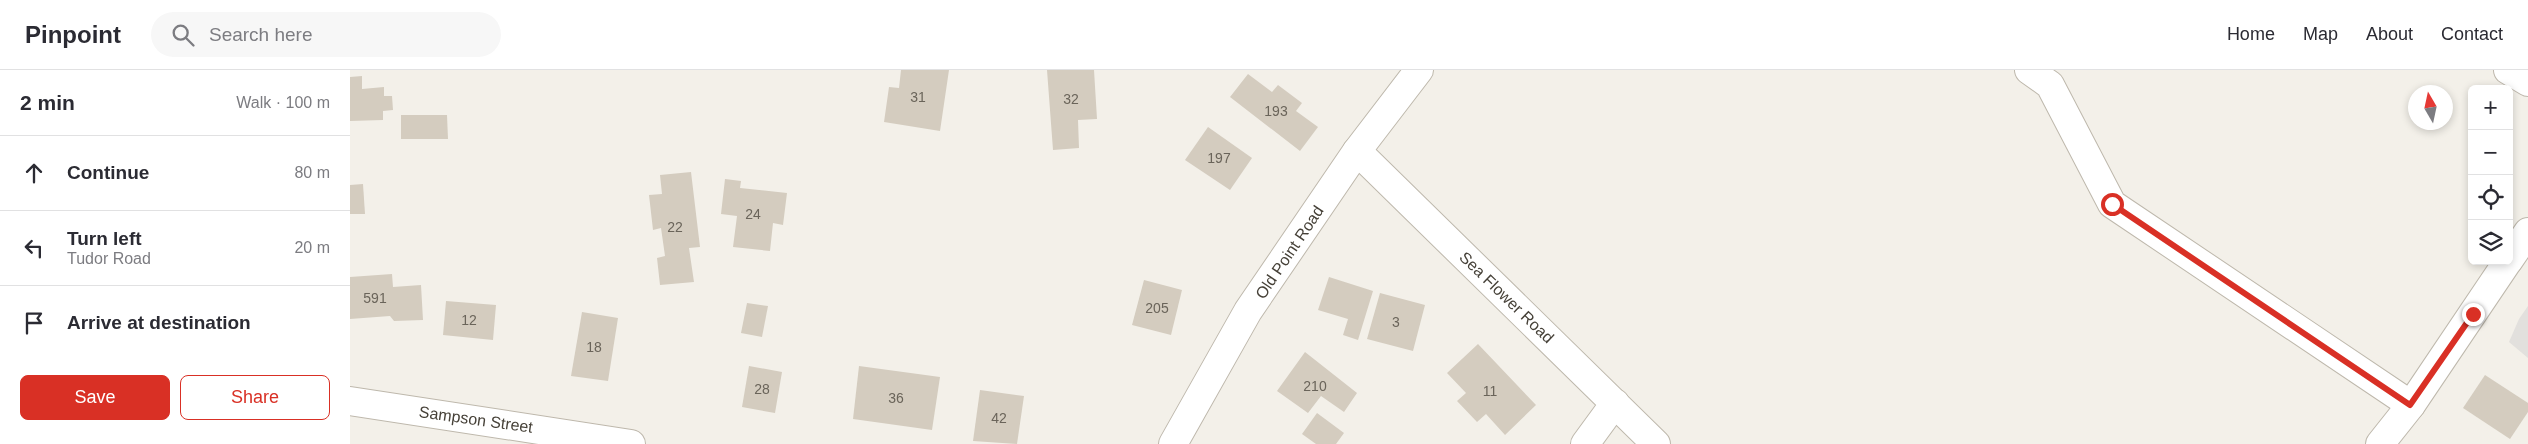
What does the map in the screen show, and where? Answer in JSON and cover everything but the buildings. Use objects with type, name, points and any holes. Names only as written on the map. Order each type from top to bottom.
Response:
[{"type":"street","name":"Old Point Road","points":[[1173,444],[1248,311],[1357,151],[1419,70]]},
{"type":"street","points":[[2508,70],[2528,82]]},
{"type":"street","points":[[2032,71],[2050,85],[2112,204],[2410,405]]},
{"type":"street","name":"Sea Flower Road","points":[[1357,151],[1656,444]]},
{"type":"street","points":[[2513,255],[2528,232]]},
{"type":"street","points":[[2380,444],[2410,405],[2506,265]]},
{"type":"street","name":"Sampson Street","points":[[350,401],[632,444]]},
{"type":"street","points":[[1585,444],[1615,403]]},
{"type":"shaded area","points":[[2528,306],[2528,358],[2509,342],[2519,319]]},
{"type":"route","points":[[2112,204],[2410,405],[2473,314]]}]
